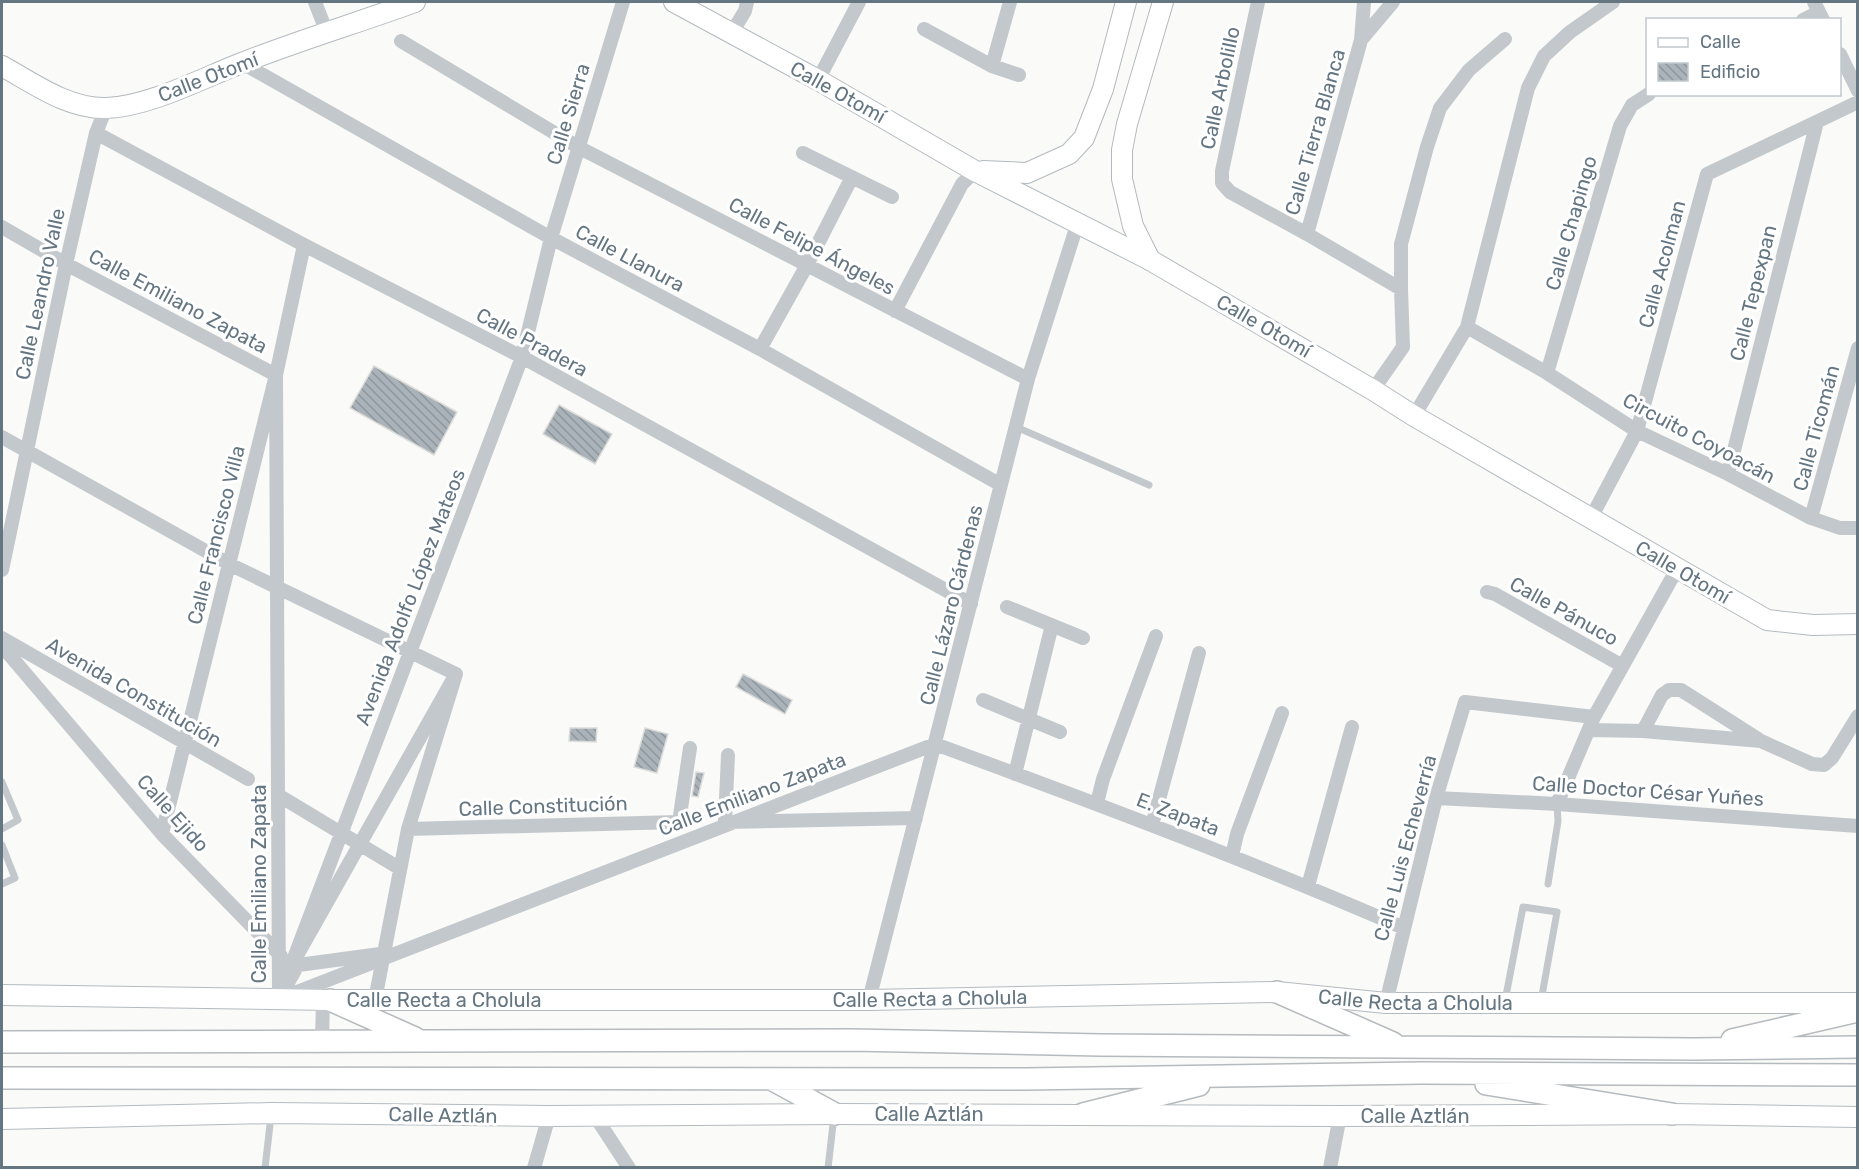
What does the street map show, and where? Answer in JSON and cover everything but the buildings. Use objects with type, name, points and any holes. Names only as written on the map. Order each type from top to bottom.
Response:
[{"type":"main road","name":"Calle Otomí","points":[[2,66],[53,95],[85,105],[106,108],[152,98],[242,63],[415,2]]},
{"type":"main road","name":"Calle Otomí","points":[[674,2],[818,80],[975,171],[1150,260],[1767,620],[1813,625],[1857,624]]},
{"type":"main road","points":[[975,171],[1027,173],[1069,154],[1084,138],[1103,89],[1126,2]]},
{"type":"main road","points":[[1150,260],[1133,226],[1122,179],[1122,150],[1127,124],[1163,2]]},
{"type":"main road","points":[[1277,992],[1401,1047]]},
{"type":"main road","name":"Calle Recta a Cholula","points":[[2,994],[279,999],[321,995],[375,1000],[869,1000],[1277,992],[1386,1003],[1857,1003]]},
{"type":"main road","points":[[321,995],[424,1041]]},
{"type":"main road","points":[[1694,1049],[1857,1011]]},
{"type":"main road","name":"Calle Recta a Cholula","points":[[2,1042],[851,1040],[1100,1046],[1694,1049],[1857,1047]]},
{"type":"main road","points":[[1420,1073],[1672,1114]]},
{"type":"main road","points":[[2,1078],[770,1078],[1420,1073],[1857,1075]]},
{"type":"main road","points":[[1083,1114],[1235,1076]]},
{"type":"main road","points":[[770,1078],[835,1114]]},
{"type":"main road","name":"Calle Aztlán","points":[[2,1119],[272,1113],[549,1116],[1672,1114],[1857,1117]]},
{"type":"street","points":[[315,2],[327,33]]},
{"type":"street","name":"Calle Sierra","points":[[551,238],[623,2]]},
{"type":"street","points":[[731,34],[745,11],[747,2]]},
{"type":"street","points":[[818,80],[859,2]]},
{"type":"street","points":[[992,66],[1010,2]]},
{"type":"street","name":"Calle Arbolillo","points":[[1258,2],[1222,171],[1222,183],[1230,192],[1307,234]]},
{"type":"street","name":"Calle Tierra Blanca","points":[[1364,2],[1361,40],[1307,234],[1401,289]]},
{"type":"street","name":"Calle Tierra Blanca","points":[[1361,40],[1393,2]]},
{"type":"street","points":[[1414,416],[1467,327],[1528,88],[1544,56],[1570,32],[1612,2]]},
{"type":"street","points":[[924,29],[992,66],[1019,75]]},
{"type":"street","points":[[1372,390],[1403,347],[1401,244],[1440,108],[1469,70],[1505,39]]},
{"type":"street","name":"Calle Felipe Ángeles","points":[[401,40],[578,147],[1028,379]]},
{"type":"street","points":[[1841,58],[1857,91]]},
{"type":"street","name":"Calle Llanura","points":[[242,63],[551,238],[760,349],[1001,485]]},
{"type":"street","name":"Calle Chapingo","points":[[1547,373],[1620,126],[1632,105],[1646,96]]},
{"type":"street","name":"Calle Acolman","points":[[1591,518],[1637,431],[1707,174],[1857,102]]},
{"type":"street","points":[[96,133],[106,108]]},
{"type":"street","name":"Calle Tepexpan","points":[[1728,474],[1817,122]]},
{"type":"street","name":"Calle Pradera","points":[[96,133],[304,245],[522,357],[971,604]]},
{"type":"street","name":"Calle Leandro Valle","points":[[2,570],[96,133]]},
{"type":"street","points":[[803,153],[892,197]]},
{"type":"street","points":[[895,311],[962,184],[975,171]]},
{"type":"street","points":[[760,349],[807,265],[852,177]]},
{"type":"street","name":"Calle Lázaro Cárdenas","points":[[869,1000],[1028,379],[1078,222]]},
{"type":"street","name":"Calle Emiliano Zapata","points":[[2,227],[66,264],[276,375],[279,999]]},
{"type":"street","name":"Avenida Adolfo López Mateos","points":[[293,968],[522,357],[551,238]]},
{"type":"street","name":"Calle Francisco Villa","points":[[162,834],[276,375],[304,245]]},
{"type":"street","name":"Circuito Coyoacán","points":[[1467,327],[1547,373],[1637,431],[1728,474],[1811,518],[1840,528],[1857,528]]},
{"type":"street","name":"Calle Ticomán","points":[[1811,518],[1857,348]]},
{"type":"street","points":[[2,437],[229,564],[456,674],[408,829],[375,1000]]},
{"type":"street","points":[[1557,804],[1621,665],[1677,569]]},
{"type":"street","name":"Calle Pánuco","points":[[1487,592],[1495,594],[1621,665]]},
{"type":"street","points":[[1007,607],[1083,638]]},
{"type":"street","points":[[1015,774],[1052,625]]},
{"type":"street","points":[[1096,803],[1156,636]]},
{"type":"street","name":"Avenida Constitución","points":[[2,638],[248,779]]},
{"type":"street","name":"Calle Ejido","points":[[2,646],[162,834],[321,995]]},
{"type":"street","points":[[1152,825],[1199,654]]},
{"type":"street","name":"Avenida Adolfo López Mateos","points":[[279,999],[293,968],[360,844],[456,674]]},
{"type":"street","points":[[1643,731],[1662,695],[1669,690],[1681,690],[1761,741],[1812,764],[1824,765],[1832,758],[1857,716]]},
{"type":"street","points":[[983,700],[1060,732]]},
{"type":"street","name":"Calle Luis Echeverría","points":[[1386,1003],[1436,798],[1466,702],[1592,724]]},
{"type":"street","points":[[1232,856],[1237,834],[1282,713]]},
{"type":"street","points":[[1592,724],[1643,731],[1761,741]]},
{"type":"street","points":[[1308,886],[1352,727]]},
{"type":"street","name":"Calle Emiliano Zapata","points":[[321,995],[382,956],[935,744]]},
{"type":"street","name":"E. Zapata","points":[[935,744],[1232,856],[1404,928]]},
{"type":"street","name":"Calle Constitución","points":[[408,829],[679,822],[690,748]]},
{"type":"street","points":[[728,755],[730,821],[916,818]]},
{"type":"street","points":[[278,795],[399,868]]},
{"type":"street","name":"Calle Doctor César Yuñes","points":[[1436,798],[1557,804],[1857,826]]},
{"type":"street","points":[[293,968],[382,956]]},
{"type":"street","points":[[321,995],[322,1041]]},
{"type":"street","points":[[534,1167],[549,1116]]},
{"type":"street","points":[[595,1116],[629,1167]]},
{"type":"street","points":[[1330,1167],[1340,1116]]},
{"type":"lane","points":[[1016,427],[1149,485]]},
{"type":"lane","points":[[2,782],[18,820],[2,829]]},
{"type":"lane","points":[[1548,884],[1558,820],[1557,804]]},
{"type":"lane","points":[[2,845],[15,878],[2,884]]},
{"type":"lane","points":[[1504,1004],[1522,907],[1557,912],[1540,1003]]},
{"type":"lane","points":[[265,1167],[272,1113]]},
{"type":"lane","points":[[828,1167],[835,1114]]}]
